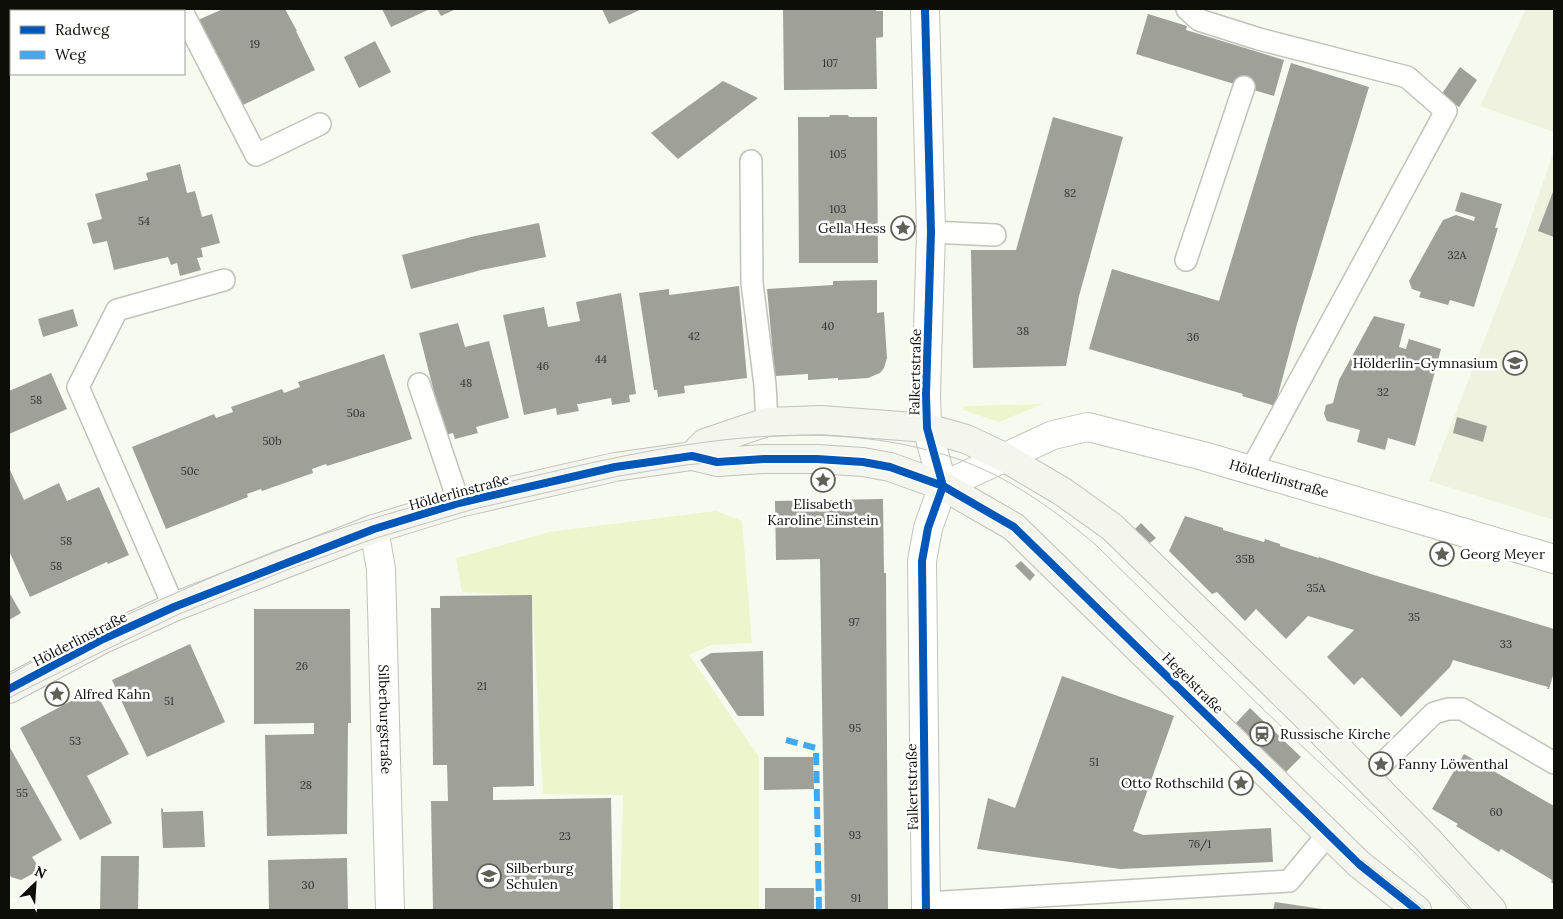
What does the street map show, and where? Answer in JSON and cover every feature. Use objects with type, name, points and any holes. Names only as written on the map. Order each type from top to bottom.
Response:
[{"type":"street","name":"Falkertstraße","points":[[925,9],[931,232],[926,394],[927,428],[932,452],[943,486],[928,528],[922,560],[926,907]]},
{"type":"street","points":[[692,456],[704,443],[766,422],[821,420],[927,428],[966,439],[1004,457],[1064,492],[1112,527],[1304,713],[1427,839],[1492,910]]},
{"type":"street","name":"Hölderlinstraße","points":[[9,689],[103,639],[174,606],[374,529],[459,503],[615,467],[692,456],[717,462],[817,458],[863,462],[890,467],[943,486],[1053,434],[1088,427],[1251,470],[1554,559]]},
{"type":"street","name":"Hegelstraße","points":[[943,486],[1014,527],[1360,864],[1416,910]]},
{"type":"street","name":"Silberburgstraße","points":[[374,529],[381,569],[390,910]]},
{"type":"lane","points":[[1187,9],[1199,20],[1257,45],[1407,77],[1446,111],[1251,470]]},
{"type":"lane","points":[[185,17],[256,155],[320,124]]},
{"type":"lane","points":[[1186,260],[1244,87]]},
{"type":"lane","points":[[751,161],[752,283],[765,385],[766,422]]},
{"type":"lane","points":[[931,232],[995,236]]},
{"type":"lane","points":[[174,606],[78,388],[117,310],[224,280]]},
{"type":"lane","points":[[419,384],[459,503]]},
{"type":"lane","points":[[1368,778],[1434,713],[1448,709],[1462,709],[1554,763]]},
{"type":"lane","points":[[926,907],[1289,881],[1330,834]]},
{"type":"shaded area","points":[[1526,9],[1554,9],[1554,132],[1480,106]]},
{"type":"shaded area","name":"Hölderlin-Gymnasium","points":[[1554,150],[1554,520],[1429,481],[1522,244]]},
{"type":"green space","points":[[1043,404],[999,422],[963,410],[964,406]]},
{"type":"green space","points":[[716,511],[742,521],[752,643],[711,645],[689,655],[759,757],[759,910],[620,910],[623,795],[543,794],[532,596],[462,592],[456,558],[549,532]]},
{"type":"building","points":[[223,9],[285,9],[315,70],[241,106],[198,20]]},
{"type":"building","points":[[382,9],[430,9],[391,27]]},
{"type":"building","points":[[437,9],[456,9],[441,16]]},
{"type":"building","points":[[602,9],[642,9],[609,24]]},
{"type":"building","points":[[783,9],[876,9],[876,11],[883,11],[883,37],[876,38],[877,89],[784,90]]},
{"type":"building","points":[[1148,14],[1187,26],[1186,30],[1284,60],[1274,96],[1136,54]]},
{"type":"building","points":[[375,41],[391,72],[359,88],[344,57]]},
{"type":"building","points":[[1291,63],[1369,87],[1297,324],[1275,406],[1242,396],[1243,394],[1089,349],[1112,269],[1219,301]]},
{"type":"building","points":[[1460,67],[1477,80],[1459,107],[1441,95]]},
{"type":"building","points":[[723,81],[758,98],[678,159],[651,133]]},
{"type":"building","points":[[830,115],[877,117],[878,263],[799,263],[798,117],[829,117]]},
{"type":"building","points":[[1053,117],[1123,137],[1079,296],[1066,366],[973,368],[971,250],[1016,250]]},
{"type":"building","points":[[180,164],[187,193],[195,191],[202,217],[212,214],[220,243],[201,248],[203,257],[197,258],[201,270],[180,276],[177,263],[171,265],[168,257],[114,270],[107,241],[93,244],[87,223],[102,219],[95,194],[148,180],[146,173]]},
{"type":"building","points":[[1554,189],[1554,237],[1538,231]]},
{"type":"building","points":[[1461,192],[1502,204],[1495,228],[1498,228],[1474,307],[1450,300],[1448,305],[1419,297],[1421,292],[1412,289],[1409,281],[1443,220],[1456,215],[1474,221],[1475,217],[1455,211]]},
{"type":"building","points":[[539,223],[546,257],[481,270],[411,289],[402,255],[475,236]]},
{"type":"building","points":[[877,280],[877,313],[884,312],[887,358],[884,368],[880,373],[868,378],[838,380],[838,378],[808,380],[808,374],[775,376],[767,289],[833,285],[833,281]]},
{"type":"building","points":[[739,286],[747,378],[684,386],[685,393],[658,397],[657,390],[654,390],[639,293],[669,289],[669,295]]},
{"type":"building","points":[[621,293],[636,394],[629,395],[630,402],[612,405],[611,398],[577,404],[579,411],[557,415],[556,408],[524,415],[503,315],[544,307],[548,327],[580,321],[576,302]]},
{"type":"building","points":[[73,309],[78,326],[43,337],[38,319]]},
{"type":"building","points":[[1374,316],[1405,324],[1399,347],[1406,349],[1409,339],[1441,349],[1415,446],[1388,438],[1385,450],[1357,442],[1360,430],[1327,421],[1324,414],[1326,405],[1333,403],[1339,380]]},
{"type":"building","points":[[458,323],[465,347],[489,341],[509,418],[476,427],[478,433],[455,439],[453,433],[445,435],[419,333]]},
{"type":"building","points":[[384,354],[412,439],[312,469],[313,473],[262,491],[261,489],[247,494],[248,497],[166,529],[132,447],[214,414],[216,418],[233,412],[231,407],[282,389],[284,393],[300,387],[298,382]]},
{"type":"building","points":[[51,373],[67,409],[9,434],[9,391]]},
{"type":"building","points":[[1457,417],[1487,426],[1483,442],[1453,433]]},
{"type":"building","points":[[9,468],[24,500],[59,483],[67,501],[99,487],[129,555],[108,564],[107,562],[30,597],[9,551]]},
{"type":"building","points":[[883,499],[884,573],[886,573],[888,910],[825,910],[820,559],[776,560],[775,501]]},
{"type":"building","points":[[1185,516],[1223,528],[1223,530],[1264,542],[1265,539],[1280,544],[1280,546],[1554,629],[1554,672],[1549,689],[1547,689],[1548,687],[1453,660],[1450,667],[1401,717],[1362,677],[1354,685],[1327,657],[1354,630],[1308,616],[1286,639],[1256,609],[1245,621],[1217,592],[1212,594],[1169,551]]},
{"type":"building","points":[[1141,523],[1156,538],[1150,543],[1135,529]]},
{"type":"building","points":[[1021,561],[1035,575],[1030,581],[1015,566]]},
{"type":"building","points":[[9,592],[21,613],[9,620]]},
{"type":"building","points":[[532,595],[534,786],[493,787],[493,800],[611,798],[613,910],[433,910],[431,801],[448,801],[447,765],[433,765],[431,608],[440,608],[440,596]]},
{"type":"building","points":[[254,609],[350,609],[351,723],[348,723],[347,834],[267,836],[265,735],[314,734],[314,723],[254,724]]},
{"type":"building","points":[[190,644],[225,722],[147,757],[112,680]]},
{"type":"building","points":[[763,651],[764,716],[738,716],[700,660],[711,653]]},
{"type":"building","points":[[1062,676],[1174,716],[1133,831],[1143,835],[1271,828],[1273,862],[1120,869],[977,849],[988,798],[1015,808]]},
{"type":"building","points":[[94,689],[129,754],[87,776],[112,823],[80,840],[20,728]]},
{"type":"building","points":[[1250,708],[1301,757],[1286,772],[1236,723]]},
{"type":"building","points":[[9,746],[62,840],[32,857],[36,863],[34,873],[21,880],[11,877],[9,873]]},
{"type":"building","points":[[1464,754],[1554,806],[1554,884],[1551,882],[1552,880],[1501,849],[1499,852],[1432,809]]},
{"type":"building","points":[[764,757],[813,757],[814,789],[764,790]]},
{"type":"building","points":[[161,808],[163,812],[203,811],[205,847],[163,848]]},
{"type":"building","points":[[101,856],[139,856],[138,910],[100,910]]},
{"type":"building","points":[[347,858],[348,910],[269,910],[268,860]]},
{"type":"building","points":[[765,888],[814,888],[814,910],[765,910]]},
{"type":"building","points":[[1275,902],[1322,909],[1322,910],[1273,910]]},
{"type":"tram line","points":[[9,675],[58,648],[110,623],[252,560],[352,525],[449,497],[648,451],[751,437],[802,435],[854,437],[905,445],[955,458],[994,474],[1048,507],[1097,546],[1266,712],[1415,853],[1470,910]]},
{"type":"tram line","points":[[9,698],[177,615],[289,569],[376,538],[474,509],[619,476],[686,465],[769,457],[863,462],[890,467],[943,486],[1014,527],[1329,833],[1426,910]]},
{"type":"marked path","points":[[786,740],[816,748],[819,910]]},
{"type":"cycle path","points":[[925,9],[931,232],[926,394],[927,428],[943,486],[928,528],[922,561],[926,910]]},
{"type":"cycle path","points":[[9,689],[103,639],[174,607],[374,529],[459,503],[615,467],[692,456],[717,462],[764,459],[817,459],[863,462],[890,467],[943,486],[1014,527],[1359,864],[1417,910]]},
{"type":"place","name":"Gella Hess","points":[[903,228]]},
{"type":"place","name":"Hölderlin-Gymnasium","points":[[1515,363]]},
{"type":"place","name":"Elisabeth Karoline Einstein","points":[[823,480]]},
{"type":"place","name":"Georg Meyer","points":[[1442,554]]},
{"type":"place","name":"Alfred Kahn","points":[[57,694]]},
{"type":"place","name":"Russische Kirche","points":[[1262,734]]},
{"type":"place","name":"Fanny Löwenthal","points":[[1381,764]]},
{"type":"place","name":"Otto Rothschild","points":[[1241,783]]},
{"type":"place","name":"Silberburg Schulen","points":[[489,876]]}]
